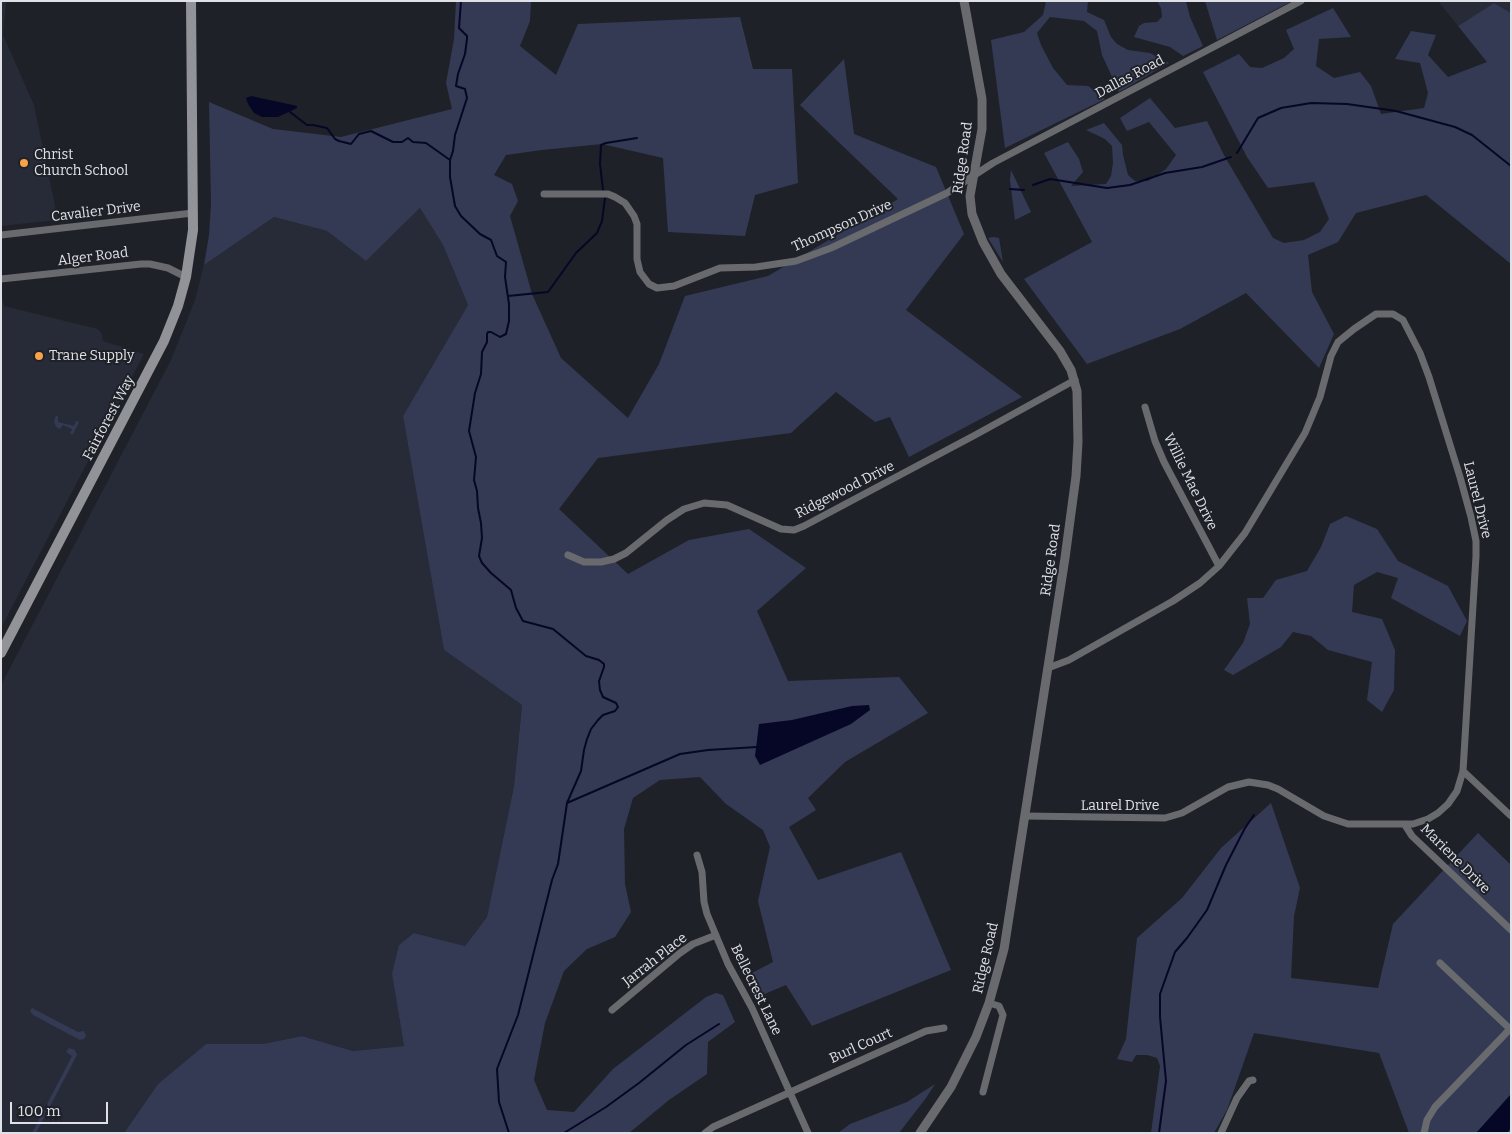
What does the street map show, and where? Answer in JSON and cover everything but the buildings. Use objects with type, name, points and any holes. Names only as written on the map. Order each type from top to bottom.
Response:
[{"type":"main road","name":"Fairforest Way","points":[[1,653],[164,341],[178,306],[186,277],[194,213],[190,1]]},
{"type":"street","name":"Ridge Road","points":[[920,1133],[960,1070],[976,1037],[989,1003],[1004,949],[1076,476],[1078,410],[1075,380],[1060,351],[1011,288],[983,242],[972,214],[970,196],[982,129],[982,100],[976,58],[964,1]]},
{"type":"street","name":"Dallas Road","points":[[973,176],[993,163],[1301,1]]},
{"type":"street","name":"Thompson Drive","points":[[544,194],[608,194],[615,196],[625,203],[637,224],[637,259],[640,272],[649,284],[661,289],[674,286],[720,268],[781,264],[807,258],[947,193],[973,176]]},
{"type":"street","name":"Cavalier Drive","points":[[1,236],[194,213]]},
{"type":"street","name":"Alger Road","points":[[1,279],[150,264],[168,268],[186,277]]},
{"type":"street","name":"Laurel Drive","points":[[1025,816],[1129,819],[1165,818],[1182,813],[1228,787],[1248,782],[1268,785],[1278,789],[1324,816],[1339,822],[1360,825],[1405,825],[1424,821],[1443,809],[1457,791],[1463,771],[1476,556],[1474,530],[1460,477],[1429,377],[1408,327],[1400,317],[1376,314],[1354,328],[1338,342],[1333,350],[1320,397],[1305,434],[1245,533],[1219,566],[1200,583],[1173,601],[1069,660],[1048,668]]},
{"type":"street","name":"Ridgewood Drive","points":[[568,555],[584,562],[601,562],[614,559],[626,553],[667,520],[684,509],[704,503],[727,505],[781,529],[794,530],[880,486],[1075,380]]},
{"type":"street","name":"Willie Mae Drive","points":[[1145,407],[1155,441],[1164,462],[1219,566]]},
{"type":"street","points":[[1463,771],[1511,816]]},
{"type":"street","name":"Mariene Drive","points":[[1405,825],[1412,836],[1511,930]]},
{"type":"street","name":"Bellecrest Lane","points":[[697,855],[702,872],[704,902],[707,914],[808,1133]]},
{"type":"street","name":"Jarrah Place","points":[[612,1010],[692,944],[716,935]]},
{"type":"street","points":[[1424,1133],[1427,1120],[1435,1107],[1510,1029],[1440,963]]},
{"type":"street","points":[[983,1092],[1003,1015],[998,1006],[989,1003]]},
{"type":"street","name":"Burl Court","points":[[705,1133],[713,1127],[926,1031],[944,1028]]},
{"type":"street","points":[[1221,1133],[1237,1098],[1249,1081],[1253,1080]]},
{"type":"shaded area","name":"Christ Church School","points":[[1,1],[6,1],[3,35],[34,105],[58,220],[1,226]]},
{"type":"shaded area","points":[[456,1],[531,1],[530,21],[520,46],[556,75],[578,24],[740,17],[753,69],[792,69],[798,183],[755,195],[745,236],[668,232],[663,158],[602,144],[542,150],[506,155],[494,175],[512,184],[518,201],[510,216],[532,294],[561,358],[628,418],[659,364],[685,296],[768,276],[898,199],[800,105],[844,59],[854,134],[936,167],[964,234],[906,310],[1022,397],[909,457],[890,417],[875,422],[836,392],[791,433],[598,458],[559,509],[628,574],[689,540],[749,529],[806,568],[757,611],[788,681],[899,677],[928,713],[845,762],[808,798],[816,810],[789,827],[818,880],[901,852],[951,970],[812,1026],[786,985],[762,995],[756,992],[750,974],[773,962],[758,901],[770,847],[763,830],[726,804],[700,777],[660,780],[633,798],[624,829],[625,884],[631,912],[615,937],[587,949],[564,971],[545,1023],[534,1080],[547,1110],[574,1112],[613,1069],[706,997],[716,993],[723,995],[735,1022],[708,1042],[707,1074],[669,1100],[629,1133],[124,1133],[158,1084],[206,1044],[263,1044],[302,1036],[353,1051],[404,1046],[392,974],[399,945],[414,933],[465,946],[487,917],[514,786],[522,705],[444,650],[403,416],[468,305],[443,245],[420,208],[366,261],[327,231],[274,217],[204,265],[209,235],[211,204],[209,102],[273,129],[341,137],[452,109],[446,83],[454,39]]},
{"type":"shaded area","points":[[1046,1],[1088,1],[1087,12],[1104,20],[1111,37],[1117,44],[1128,50],[1150,53],[1169,63],[1119,92],[1102,55],[1097,31],[1084,21],[1050,17],[1037,33],[1053,68],[1067,85],[1088,86],[1105,99],[1005,148],[991,40],[1024,32],[1043,15]]},
{"type":"shaded area","points":[[1157,1],[1186,1],[1190,17],[1203,46],[1183,56],[1170,47],[1134,37],[1139,26],[1144,23],[1157,22],[1162,17],[1161,8]]},
{"type":"shaded area","points":[[1205,1],[1292,1],[1217,40]]},
{"type":"shaded area","points":[[1438,1],[1511,1],[1511,13],[1494,3],[1458,26]]},
{"type":"shaded area","points":[[1494,3],[1511,13],[1511,264],[1426,195],[1356,213],[1338,242],[1308,255],[1312,292],[1334,334],[1319,368],[1246,293],[1180,329],[1087,364],[1024,279],[1092,242],[1044,153],[1068,142],[1079,159],[1083,172],[1071,186],[1106,184],[1111,176],[1113,163],[1112,146],[1105,139],[1086,130],[1104,123],[1122,145],[1128,175],[1135,181],[1148,181],[1166,169],[1176,155],[1149,122],[1127,131],[1120,118],[1150,98],[1175,128],[1207,121],[1225,157],[1273,238],[1284,243],[1304,240],[1320,232],[1329,219],[1314,182],[1268,188],[1247,157],[1203,72],[1239,54],[1250,67],[1262,68],[1284,58],[1294,49],[1286,30],[1333,8],[1351,37],[1319,39],[1316,66],[1334,78],[1360,72],[1371,86],[1381,114],[1424,108],[1428,93],[1420,63],[1395,59],[1411,31],[1436,35],[1428,55],[1448,77],[1487,62],[1458,26]]},
{"type":"shaded area","points":[[251,96],[297,106],[297,108],[278,117],[262,117],[254,113],[248,104],[246,98]]},
{"type":"shaded area","points":[[1011,170],[1031,212],[1015,220],[1010,180]]},
{"type":"shaded area","points":[[420,208],[443,245],[468,305],[403,416],[444,650],[522,705],[514,786],[487,917],[465,946],[415,933],[392,974],[404,1046],[353,1051],[302,1036],[263,1044],[206,1044],[158,1084],[124,1133],[1,1133],[1,685],[171,360],[195,300],[204,265],[274,217],[327,231],[366,261]]},
{"type":"shaded area","points":[[988,238],[999,238],[1003,262]]},
{"type":"shaded area","points":[[1,300],[3,300],[4,306],[98,329],[102,334],[103,341],[144,354],[1,628]]},
{"type":"shaded area","points":[[56,415],[58,422],[74,426],[76,421],[79,422],[73,434],[70,434],[72,429],[63,425],[60,429],[56,427],[54,422]]},
{"type":"shaded area","points":[[1346,516],[1377,529],[1398,561],[1448,586],[1467,621],[1460,636],[1391,598],[1398,578],[1377,572],[1354,585],[1352,612],[1382,619],[1395,650],[1394,690],[1382,712],[1367,700],[1372,662],[1328,650],[1311,636],[1293,632],[1281,647],[1233,675],[1224,670],[1243,643],[1250,624],[1247,598],[1263,598],[1276,580],[1307,571],[1321,547],[1330,524]]},
{"type":"shaded area","points":[[869,705],[870,710],[851,724],[760,765],[755,756],[759,724],[792,720],[852,706]]},
{"type":"shaded area","points":[[1271,803],[1300,888],[1294,916],[1291,978],[1378,988],[1393,924],[1478,833],[1511,865],[1511,1133],[1409,1133],[1379,1053],[1254,1033],[1227,1110],[1214,1133],[1151,1133],[1160,1066],[1157,1058],[1147,1055],[1136,1055],[1132,1062],[1117,1059],[1126,1039],[1137,938],[1182,898],[1221,848]]},
{"type":"shaded area","points":[[32,1008],[78,1032],[84,1031],[86,1036],[80,1040],[33,1015],[30,1011]]},
{"type":"shaded area","points":[[69,1048],[75,1050],[77,1055],[36,1133],[32,1133],[72,1056],[66,1052]]},
{"type":"shaded area","points":[[935,1084],[899,1133],[838,1133],[850,1124],[907,1102]]},
{"type":"shaded area","points":[[1511,1094],[1511,1128],[1507,1133],[1476,1133]]},
{"type":"waterway","points":[[461,1],[459,28],[467,36],[467,39],[456,86],[465,89],[467,98],[455,135],[450,160],[450,177],[455,206],[461,216],[480,234],[491,240],[497,256],[506,262],[505,277],[509,304],[509,321],[506,334],[500,337],[491,332],[487,334],[487,342],[482,352],[481,374],[475,393],[469,431],[476,457],[474,480],[482,538],[479,556],[482,563],[491,573],[511,590],[516,608],[523,621],[553,629],[586,656],[599,660],[604,664],[599,681],[600,690],[603,697],[616,703],[618,707],[615,711],[603,715],[598,720],[591,729],[587,739],[581,771],[567,803],[558,864],[552,880],[518,1015],[497,1069],[499,1102],[509,1133]]},
{"type":"waterway","points":[[1237,153],[1258,118],[1281,108],[1311,103],[1347,104],[1396,111],[1455,127],[1472,135],[1511,166]]},
{"type":"waterway","points":[[290,112],[307,125],[327,128],[335,139],[339,141],[351,144],[359,134],[371,131],[393,142],[402,142],[408,138],[413,142],[426,143],[450,160]]},
{"type":"waterway","points":[[603,190],[600,164],[601,145],[637,138]]},
{"type":"waterway","points":[[1033,185],[1050,179],[1107,188],[1130,185],[1165,173],[1202,167],[1231,157]]},
{"type":"waterway","points":[[1010,189],[1024,190]]},
{"type":"waterway","points":[[508,296],[548,292],[576,253],[597,233],[602,221],[605,198]]},
{"type":"waterway","points":[[567,803],[680,754],[757,747]]},
{"type":"waterway","points":[[1159,1133],[1166,1081],[1160,1017],[1160,994],[1175,952],[1207,910],[1226,865],[1245,828],[1254,815]]},
{"type":"waterway","points":[[564,1133],[606,1107],[686,1045],[719,1024]]},
{"type":"place","name":"Christ Church School","points":[[24,163]]},
{"type":"place","name":"Trane Supply","points":[[39,356]]}]
